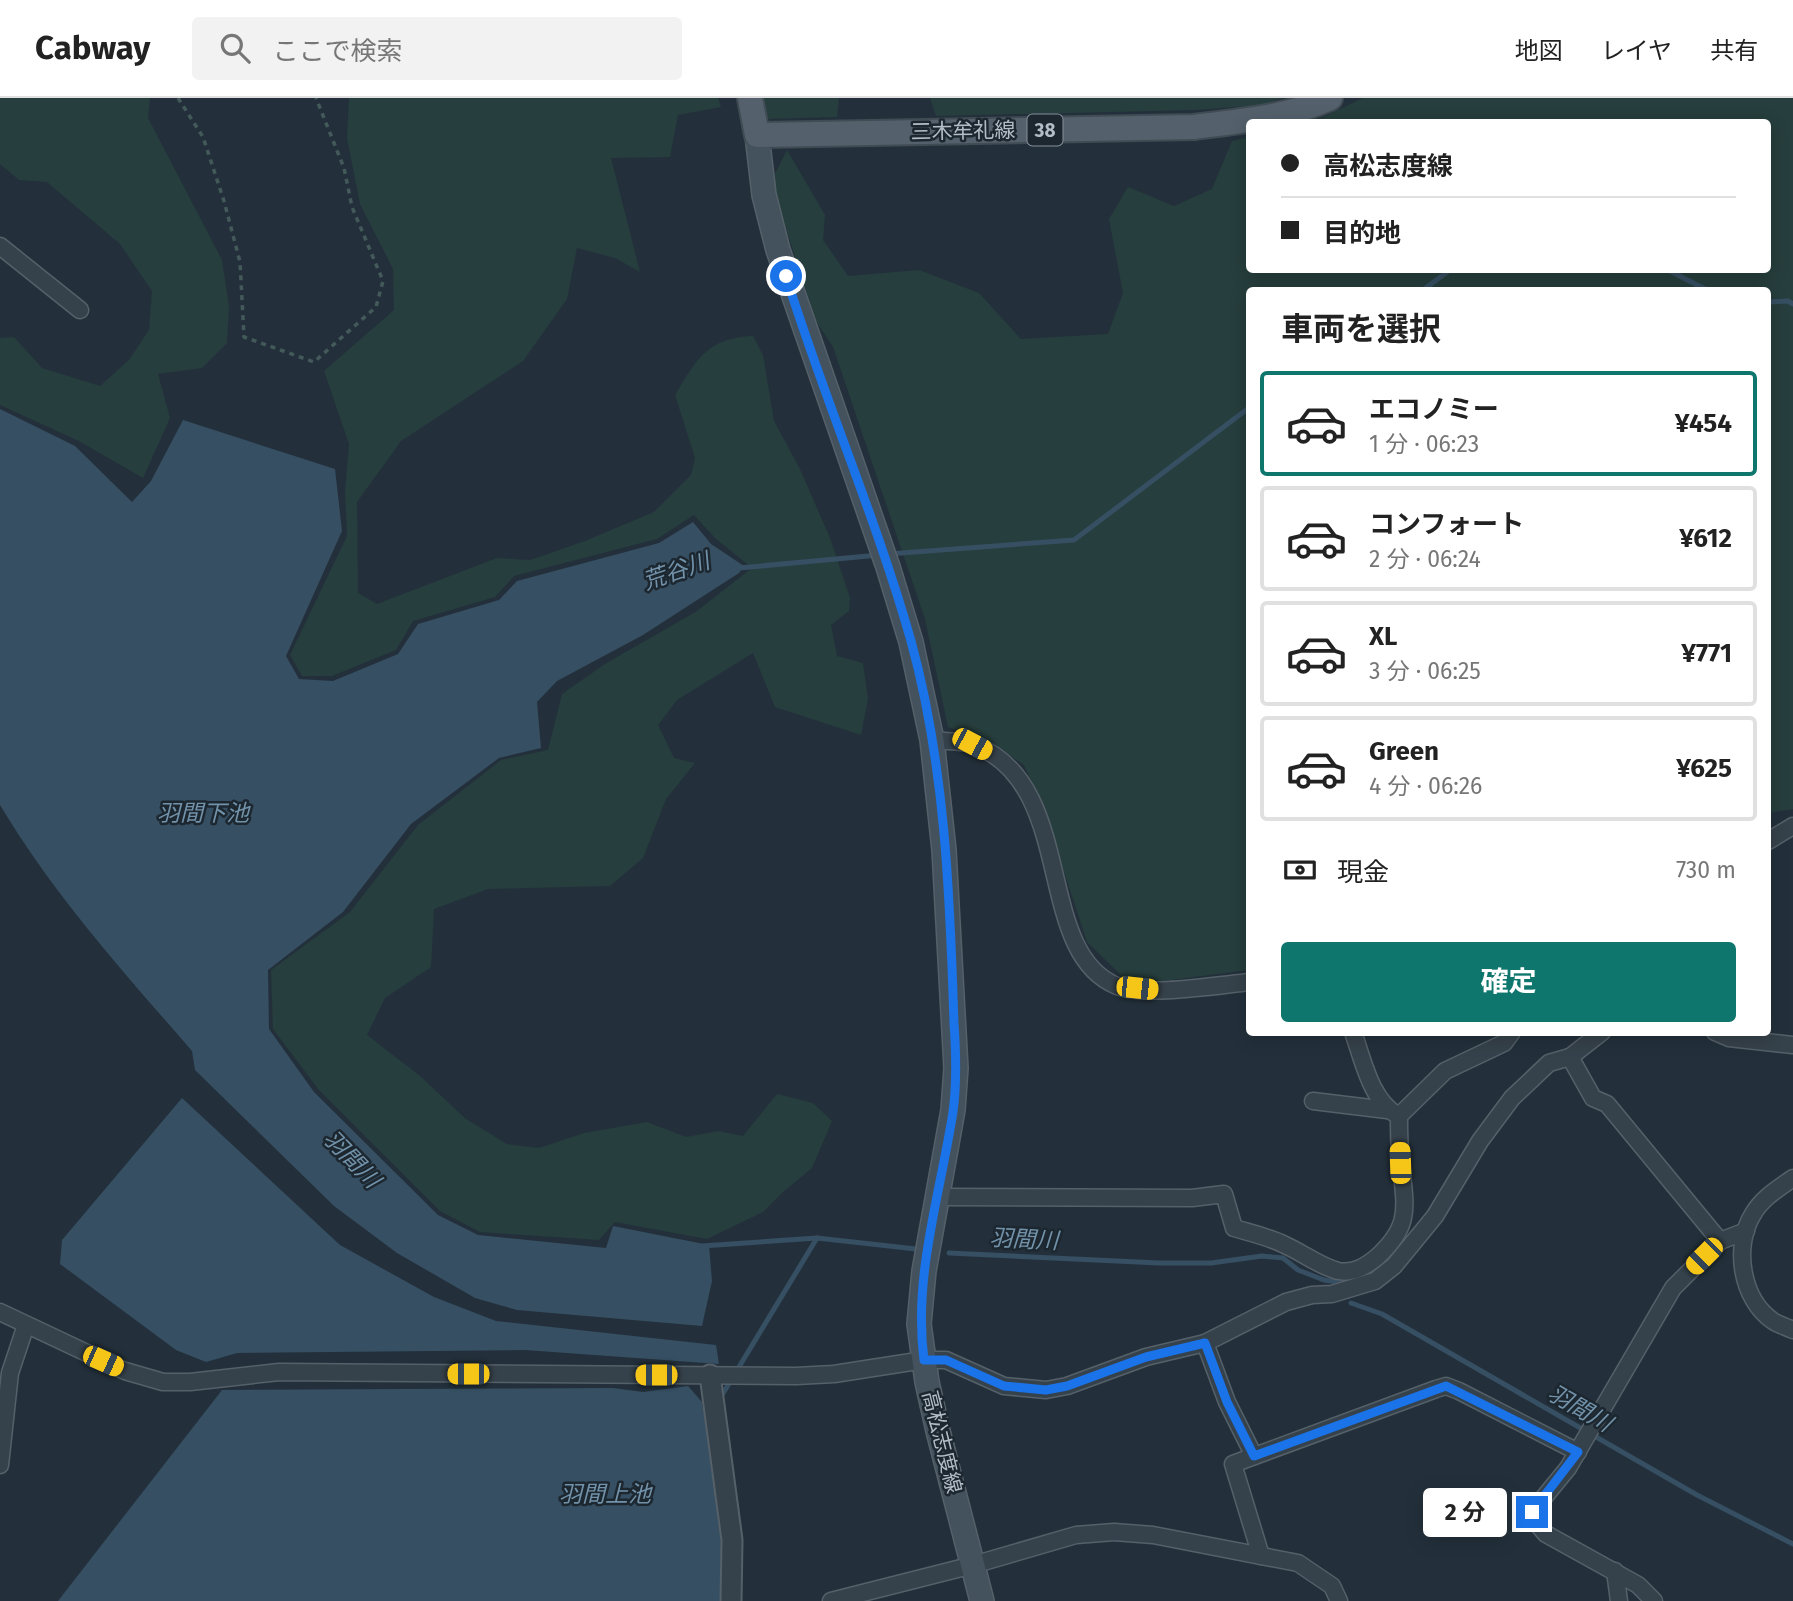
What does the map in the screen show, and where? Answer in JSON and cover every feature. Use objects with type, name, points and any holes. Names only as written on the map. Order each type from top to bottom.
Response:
[{"type":"main road","points":[[750,98],[757,135]]},
{"type":"main road","name":"三木牟礼線","points":[[1263,119],[1310,107],[1330,98]]},
{"type":"main road","name":"三木牟礼線","points":[[757,135],[1194,127],[1246,121]]},
{"type":"main road","name":"高松志度線","points":[[757,135],[764,195],[778,250],[888,568],[911,642],[932,740],[944,850],[956,1068],[953,1110],[924,1272],[919,1324],[938,1431],[982,1601]]},
{"type":"street","points":[[0,246],[80,310]]},
{"type":"street","points":[[932,740],[972,744],[1004,760],[1028,792],[1045,836],[1061,903],[1084,963],[1117,986],[1157,990],[1246,982]]},
{"type":"street","points":[[1771,839],[1793,826]]},
{"type":"street","points":[[937,1197],[1192,1198],[1224,1194],[1234,1228],[1283,1244],[1315,1262],[1339,1271],[1354,1271],[1368,1265],[1393,1242],[1403,1224],[1406,1203],[1393,1113],[1376,1092],[1355,1036]]},
{"type":"street","points":[[1313,1101],[1393,1113],[1446,1071],[1503,1043],[1509,1036]]},
{"type":"street","points":[[0,1312],[125,1371],[163,1382],[279,1372],[834,1374],[924,1360],[946,1360],[1004,1386],[1046,1390],[1079,1382],[1146,1357],[1205,1343],[1286,1303],[1312,1295],[1359,1288],[1375,1281],[1394,1266],[1435,1216],[1480,1141],[1512,1098],[1549,1063],[1570,1057],[1597,1036]]},
{"type":"street","points":[[1724,1036],[1793,1045]]},
{"type":"street","points":[[1570,1057],[1593,1098],[1607,1104],[1720,1241]]},
{"type":"street","points":[[1793,1178],[1771,1193],[1753,1213],[1746,1231],[1741,1259],[1756,1304],[1773,1321],[1793,1330]]},
{"type":"street","points":[[1654,1601],[1637,1585],[1615,1571],[1546,1534],[1534,1520],[1532,1512],[1578,1452],[1673,1288],[1720,1241],[1746,1231]]},
{"type":"street","points":[[1354,1271],[1359,1288]]},
{"type":"street","points":[[0,1465],[10,1373],[26,1325]]},
{"type":"street","points":[[1205,1343],[1227,1402],[1254,1456]]},
{"type":"street","points":[[710,1375],[732,1540],[732,1601]]},
{"type":"street","points":[[1261,1556],[1233,1464],[1446,1386],[1578,1452]]},
{"type":"street","points":[[831,1601],[973,1565],[1076,1535],[1114,1532],[1153,1535],[1298,1563],[1332,1586],[1339,1601]]},
{"type":"street","points":[[1615,1571],[1619,1601]]},
{"type":"path","points":[[178,98],[202,137],[224,201],[240,262],[244,337],[314,362],[376,307],[383,281],[352,207],[344,168],[317,98]]},
{"type":"green space","points":[[0,98],[150,98],[148,118],[222,260],[229,306],[227,343],[202,368],[158,374],[170,418],[143,478],[79,441],[0,405],[0,338],[14,337],[42,368],[100,386],[129,360],[149,330],[152,291],[120,244],[47,182],[19,180],[0,164]]},
{"type":"green space","points":[[349,98],[718,98],[721,107],[678,115],[670,157],[611,158],[640,272],[615,258],[577,248],[567,299],[523,361],[401,441],[357,502],[358,593],[377,604],[497,558],[530,560],[585,541],[654,512],[691,475],[695,458],[675,395],[697,361],[724,341],[753,336],[763,355],[774,421],[800,469],[830,538],[850,598],[849,611],[831,625],[837,656],[863,663],[868,699],[861,735],[775,707],[753,653],[677,700],[658,725],[674,758],[695,763],[666,799],[643,858],[610,886],[488,889],[434,909],[431,967],[385,998],[367,1035],[420,1076],[466,1119],[507,1144],[539,1148],[584,1133],[647,1122],[686,1137],[718,1131],[743,1136],[777,1094],[813,1103],[832,1121],[812,1168],[763,1212],[707,1239],[615,1222],[599,1240],[480,1232],[440,1211],[319,1090],[273,1029],[271,970],[350,912],[418,825],[501,760],[548,750],[562,694],[605,664],[697,611],[752,568],[715,538],[694,515],[657,539],[514,576],[495,597],[413,621],[396,650],[332,676],[302,676],[290,655],[347,536],[345,492],[349,444],[324,371],[394,310],[393,269],[360,204],[347,138]]},
{"type":"green space","points":[[762,98],[839,98],[837,117],[767,119]]},
{"type":"green space","points":[[930,98],[1283,98],[1262,105],[1196,110],[936,116]]},
{"type":"green space","points":[[1363,98],[1793,98],[1793,809],[1771,813],[1771,287],[1246,287],[1246,970],[1162,981],[1122,976],[1087,942],[1044,810],[1024,765],[990,742],[948,727],[925,619],[833,347],[816,321],[771,182],[787,150],[825,215],[823,240],[848,276],[919,270],[979,293],[1021,339],[1108,334],[1123,293],[1109,219],[1128,187],[1174,206],[1212,189],[1232,141],[1246,138],[1246,273],[1771,273],[1771,119],[1315,119]]},
{"type":"water","name":"羽間下池","points":[[0,409],[75,446],[132,502],[151,481],[183,420],[335,469],[342,531],[286,656],[299,679],[333,681],[398,654],[418,624],[499,600],[517,581],[659,543],[693,522],[711,544],[744,566],[739,573],[643,635],[557,681],[537,702],[541,748],[499,758],[411,824],[343,912],[268,970],[269,1029],[314,1092],[438,1215],[478,1235],[606,1248],[613,1226],[709,1245],[712,1281],[702,1326],[517,1310],[475,1298],[397,1253],[334,1206],[195,1070],[192,1051],[67,902],[0,805]]},
{"type":"water","points":[[182,1098],[340,1245],[434,1297],[496,1321],[716,1345],[719,1364],[525,1350],[237,1353],[206,1362],[176,1350],[60,1264],[62,1240]]},
{"type":"water","name":"羽間上池","points":[[688,1386],[702,1402],[723,1532],[721,1601],[58,1601],[222,1390],[613,1388],[643,1392]]},
{"type":"waterway","name":"荒谷川","points":[[1427,287],[1446,273]]},
{"type":"waterway","name":"荒谷川","points":[[1674,273],[1701,287]]},
{"type":"waterway","name":"荒谷川","points":[[1771,302],[1788,301],[1793,304]]},
{"type":"waterway","name":"荒谷川","points":[[888,554],[1074,540],[1246,410]]},
{"type":"waterway","name":"荒谷川","points":[[739,568],[879,555]]},
{"type":"waterway","name":"羽間川","points":[[702,1246],[817,1238],[916,1249]]},
{"type":"waterway","points":[[719,1400],[817,1238]]},
{"type":"waterway","name":"羽間川","points":[[949,1253],[1159,1263],[1211,1263],[1262,1256],[1283,1258],[1298,1270],[1324,1280],[1344,1283]]},
{"type":"waterway","name":"羽間川","points":[[1351,1303],[1382,1314],[1697,1495],[1793,1544]]},
{"type":"route","points":[[786,276],[888,568],[911,642],[925,701],[936,769],[944,850],[956,1068],[953,1110],[924,1272],[919,1324],[924,1360],[946,1360],[1004,1386],[1046,1390],[1091,1378],[1122,1364],[1205,1343],[1227,1402],[1254,1456],[1446,1386],[1578,1452],[1532,1512]]}]
